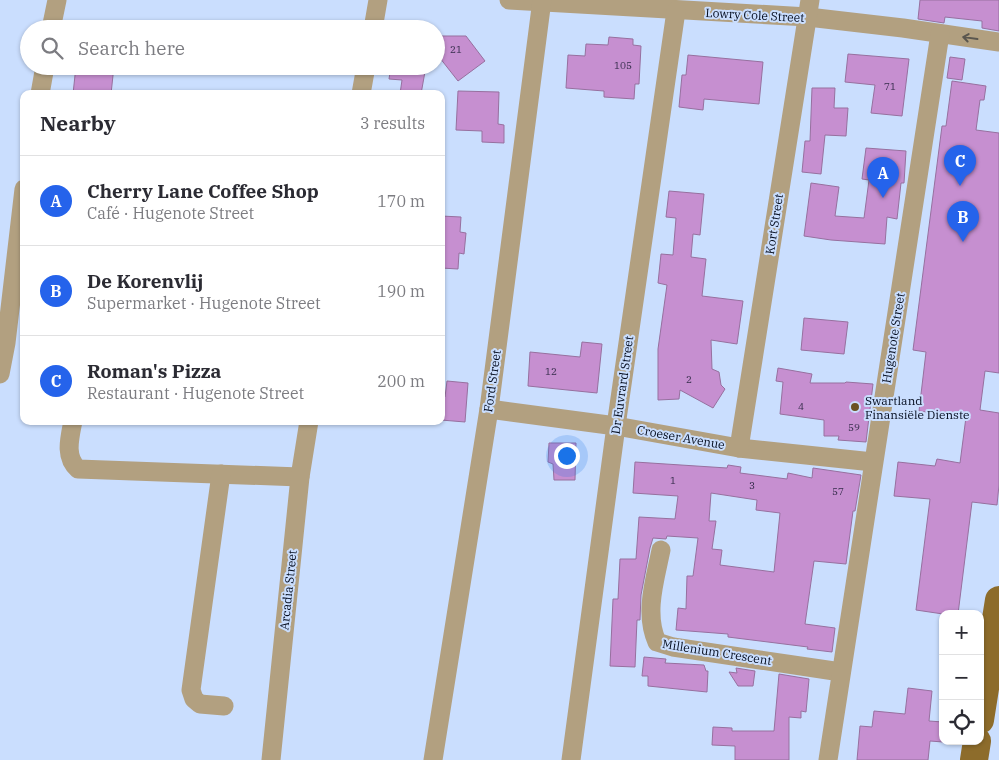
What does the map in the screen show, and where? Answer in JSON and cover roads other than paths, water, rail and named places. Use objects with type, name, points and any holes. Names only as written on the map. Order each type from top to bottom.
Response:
[{"type":"main road","points":[[983,700],[999,600]]},
{"type":"main road","points":[[974,760],[976,745]]},
{"type":"street","points":[[53,20],[56,0]]},
{"type":"street","points":[[375,20],[378,0]]},
{"type":"street","name":"Lowry Cole Street","points":[[509,0],[676,10],[809,8],[903,28],[999,42]]},
{"type":"street","name":"Ford Street","points":[[433,760],[489,409],[542,1]]},
{"type":"street","name":"Kort Street","points":[[739,448],[809,8]]},
{"type":"street","name":"Dr Euvrard Street","points":[[571,760],[616,426],[676,10]]},
{"type":"street","name":"Hugenote Street","points":[[828,760],[940,34]]},
{"type":"street","points":[[41,90],[43,75]]},
{"type":"street","points":[[362,90],[364,75]]},
{"type":"street","points":[[0,374],[6,343],[20,223]]},
{"type":"street","name":"Croeser Avenue","points":[[489,409],[616,426],[739,448],[873,462]]},
{"type":"street","points":[[73,425],[69,458],[78,469],[300,477]]},
{"type":"street","name":"Arcadia Street","points":[[271,760],[300,477],[308,425]]},
{"type":"street","points":[[221,474],[191,690],[194,700],[200,704],[224,706]]},
{"type":"street","name":"Millenium Crescent","points":[[661,550],[651,605],[650,625],[657,642],[673,647],[841,672]]},
{"type":"place","name":"Roman's Pizza","points":[[960,186]]},
{"type":"place","name":"Cherry Lane Coffee Shop","points":[[883,198]]},
{"type":"place","name":"De Korenvlij","points":[[963,242]]},
{"type":"place","name":"Swartland Finansiële Dienste","points":[[855,407]]}]
